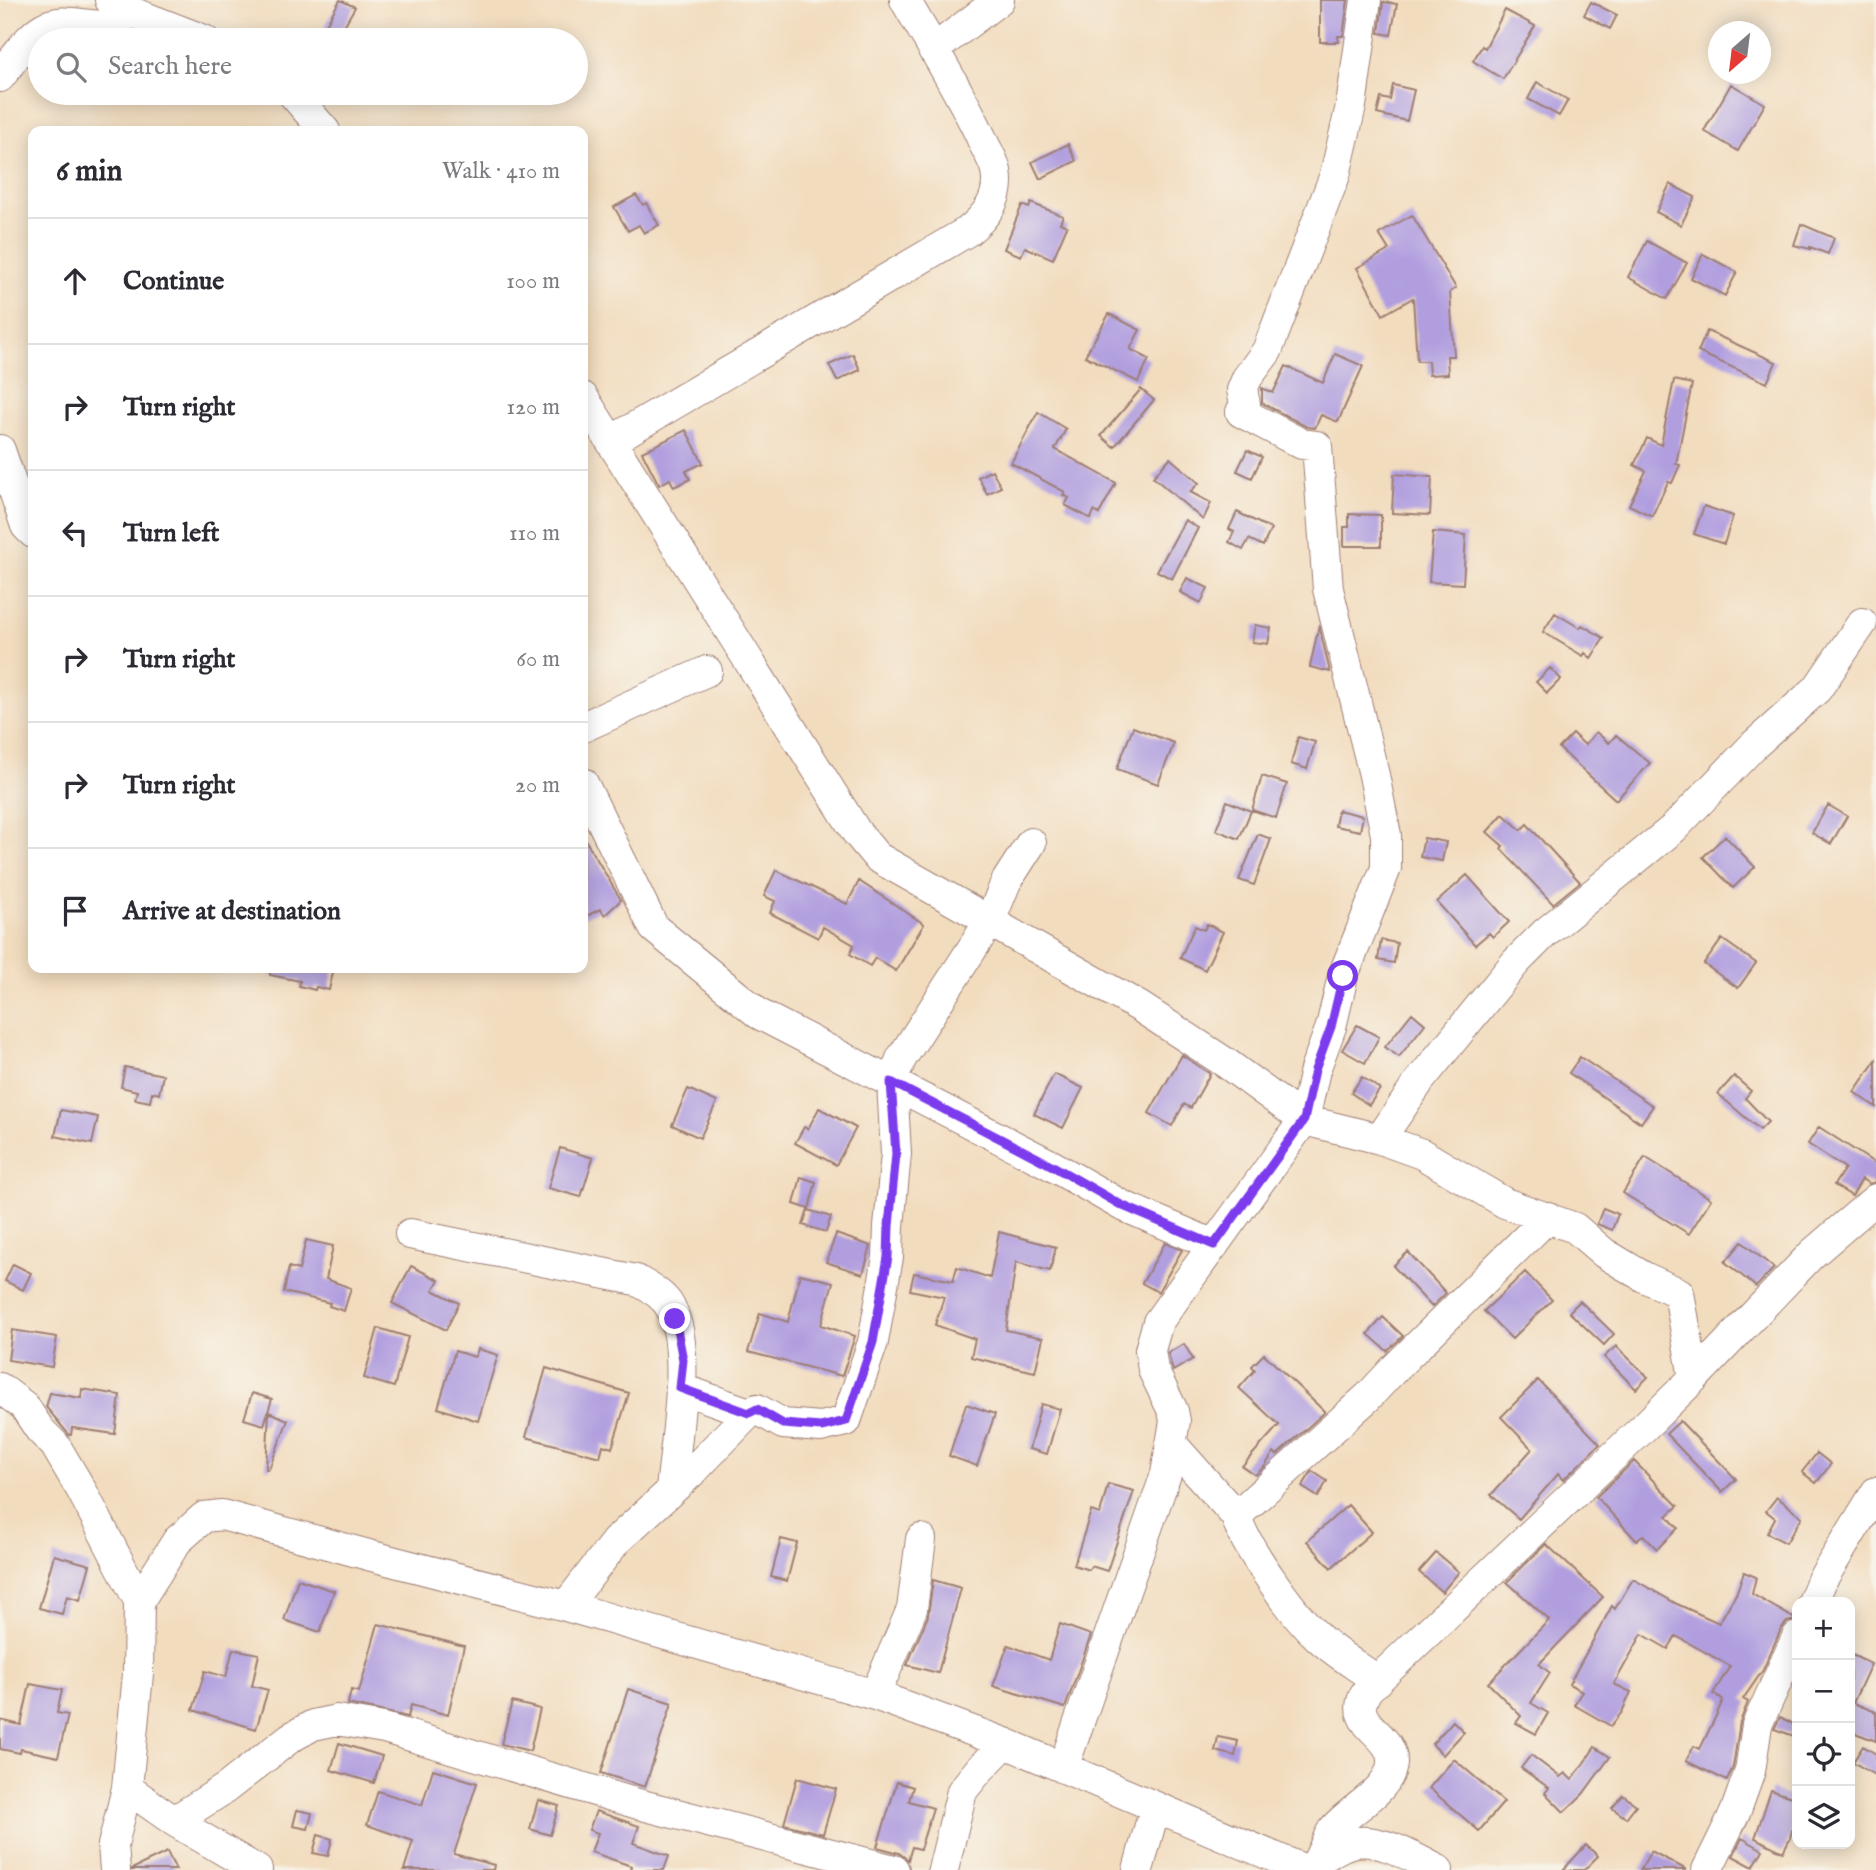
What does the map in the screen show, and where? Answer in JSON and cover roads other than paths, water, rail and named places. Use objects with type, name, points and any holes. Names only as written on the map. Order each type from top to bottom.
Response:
[{"type":"street","points":[[611,441],[968,231],[984,219],[993,202],[996,170],[971,116],[905,0]]},
{"type":"street","points":[[933,50],[999,0]]},
{"type":"street","points":[[1063,1768],[1166,1474],[1175,1421],[1173,1411],[1153,1370],[1150,1350],[1158,1322],[1304,1120],[1315,1070],[1331,1027],[1343,976],[1386,868],[1386,835],[1371,762],[1328,589],[1317,446],[1302,444],[1241,412],[1245,404],[1242,390],[1267,351],[1335,175],[1351,106],[1366,0]]},
{"type":"street","points":[[43,28],[57,23],[108,26],[121,22],[120,6],[174,28]]},
{"type":"street","points":[[0,77],[28,42]]},
{"type":"street","points":[[303,105],[322,126]]},
{"type":"street","points":[[588,405],[865,845],[877,857],[1140,1007],[1226,1063],[1304,1120],[1380,1139],[1422,1154],[1505,1203],[1576,1228],[1604,1253],[1644,1277],[1679,1293],[1694,1378]]},
{"type":"street","points":[[0,450],[28,528]]},
{"type":"street","points":[[1380,1139],[1421,1080],[1516,962],[1545,933],[1674,828],[1754,745],[1817,689],[1862,623]]},
{"type":"street","points":[[588,724],[707,671]]},
{"type":"street","points":[[588,793],[654,928],[759,1014],[1051,1165],[1121,1205],[1214,1245]]},
{"type":"street","points":[[566,1606],[616,1541],[671,1491],[749,1413],[757,1409],[783,1424],[821,1427],[846,1421],[873,1342],[888,1257],[896,1154],[891,1082],[901,1059],[990,921],[1006,883],[1031,844]]},
{"type":"street","points":[[1312,1867],[1332,1831],[1365,1802],[1390,1771],[1390,1749],[1362,1717],[1362,1701],[1368,1689],[1478,1587],[1694,1378],[1812,1254],[1876,1199]]},
{"type":"street","points":[[1236,1516],[1368,1397],[1548,1217]]},
{"type":"street","points":[[410,1234],[636,1280],[656,1291],[670,1305],[680,1335],[683,1360],[671,1491]]},
{"type":"street","points":[[0,1388],[24,1406],[40,1430],[55,1445],[139,1601],[138,1674],[127,1788],[113,1845],[115,1870]]},
{"type":"street","points":[[680,1388],[749,1413]]},
{"type":"street","points":[[1171,1443],[1236,1516],[1240,1531],[1285,1599],[1317,1636],[1377,1681]]},
{"type":"street","points":[[1815,1597],[1822,1580],[1876,1492]]},
{"type":"street","points":[[139,1601],[177,1541],[204,1517],[222,1515],[566,1606],[875,1695],[1005,1743],[1155,1807],[1312,1867]]},
{"type":"street","points":[[875,1695],[912,1609],[921,1539]]},
{"type":"street","points":[[1707,1870],[1735,1813],[1750,1771],[1757,1725],[1792,1648]]},
{"type":"street","points":[[174,1821],[226,1788],[290,1738],[313,1725],[337,1720],[384,1728],[638,1804],[894,1870]]},
{"type":"street","points":[[943,1870],[962,1791],[1005,1743]]},
{"type":"street","points":[[127,1788],[174,1821],[257,1870]]},
{"type":"street","points":[[1138,1870],[1155,1807]]},
{"type":"street","points":[[1312,1867],[1350,1843],[1370,1843],[1391,1846],[1438,1870]]}]
